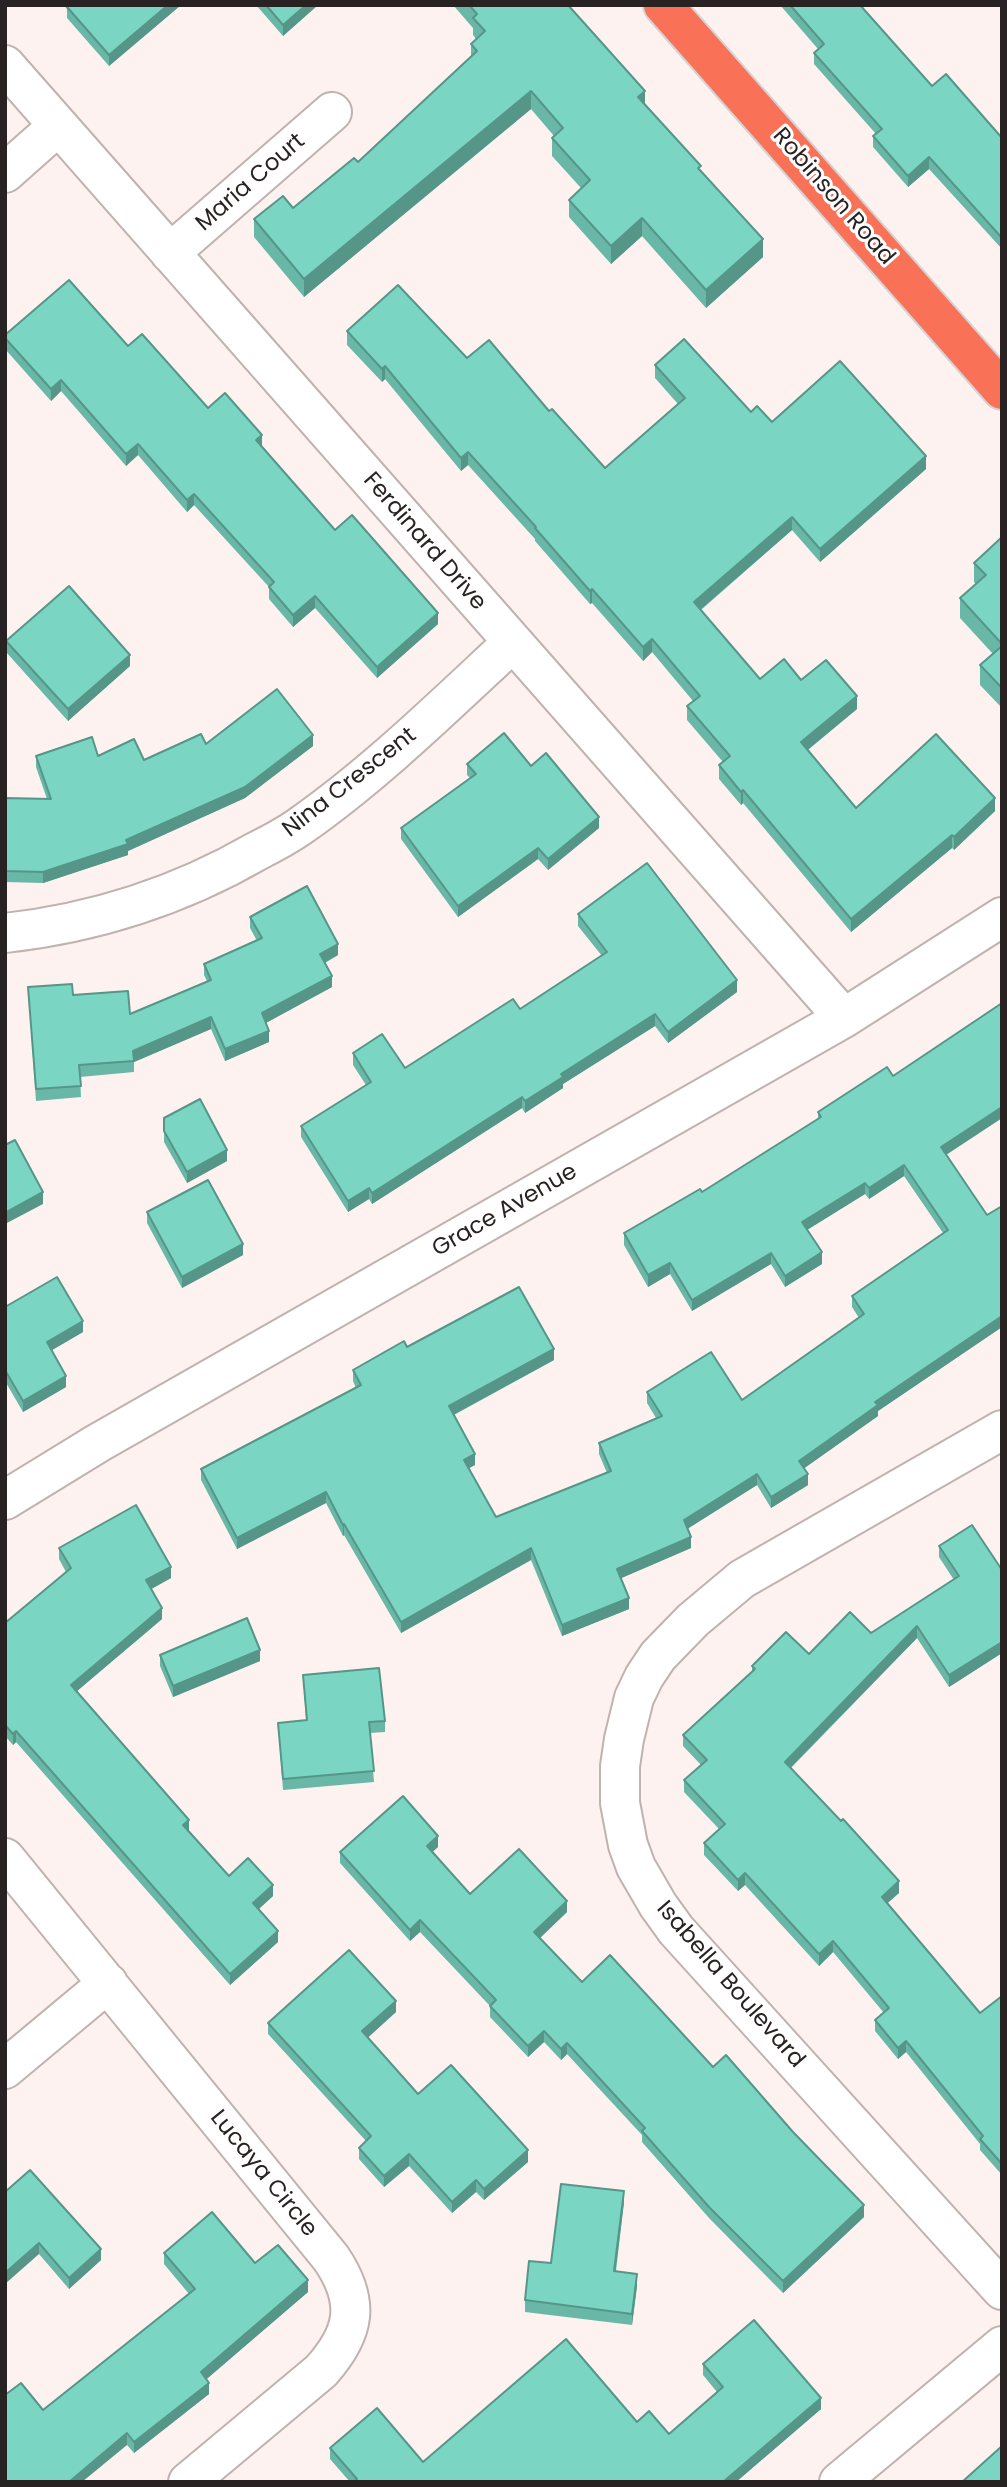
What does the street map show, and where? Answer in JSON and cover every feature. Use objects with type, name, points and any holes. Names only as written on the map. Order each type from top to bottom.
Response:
[{"type":"highway","name":"Robinson Road","points":[[663,5],[1002,390]]},
{"type":"street","name":"Ferdinard Drive","points":[[5,65],[844,1018]]},
{"type":"street","name":"Maria Court","points":[[170,253],[332,112]]},
{"type":"street","points":[[5,173],[58,126]]},
{"type":"street","name":"Nina Crescent","points":[[5,933],[84,921],[153,901],[223,871],[255,853],[298,828],[399,748],[513,642]]},
{"type":"street","name":"Grace Avenue","points":[[5,1500],[122,1429],[844,1018],[1002,917]]},
{"type":"street","name":"Isabella Boulevard","points":[[1002,1430],[742,1580],[693,1620],[658,1656],[644,1676],[634,1698],[624,1739],[619,1786],[623,1823],[636,1867],[676,1930],[1002,2290]]},
{"type":"street","name":"Lucaya Circle","points":[[5,1858],[331,2258],[348,2288],[351,2310],[348,2333],[338,2353],[321,2371],[188,2482]]},
{"type":"street","points":[[5,2069],[108,1983]]},
{"type":"street","points":[[839,2482],[1002,2346]]},
{"type":"building","points":[[168,5],[109,55],[67,7]]},
{"type":"building","points":[[266,5],[306,5],[283,25]]},
{"type":"building","points":[[469,5],[568,5],[645,91],[638,97],[763,239],[706,290],[642,218],[611,246],[569,200],[590,180],[552,138],[563,128],[531,91],[304,279],[254,219],[283,196],[293,208],[354,158],[358,162],[477,51],[471,44],[485,31],[473,18],[477,14]]},
{"type":"building","points":[[790,5],[860,5],[932,86],[946,74],[1002,138],[1002,238],[929,157],[908,176],[873,136],[882,129],[814,53],[824,44]]},
{"type":"building","points":[[69,280],[128,346],[142,334],[208,408],[225,393],[262,435],[256,440],[335,530],[352,515],[438,613],[377,667],[315,596],[293,615],[269,587],[274,582],[194,494],[187,500],[138,444],[126,454],[61,380],[51,389],[5,338],[5,335]]},
{"type":"building","points":[[398,285],[467,358],[489,340],[549,411],[552,409],[605,468],[685,398],[655,365],[684,339],[751,412],[757,406],[772,422],[840,361],[926,456],[820,549],[792,517],[694,602],[760,679],[784,659],[801,680],[826,660],[857,696],[801,742],[856,808],[936,734],[995,798],[954,837],[952,835],[851,919],[719,765],[730,756],[687,706],[700,696],[652,639],[643,647],[468,452],[461,458],[385,366],[382,369],[347,331]]},
{"type":"building","points":[[1002,537],[1002,644],[960,598],[986,575],[974,563]]},
{"type":"building","points":[[69,586],[130,655],[68,709],[6,641]]},
{"type":"building","points":[[1002,646],[1002,688],[980,665]]},
{"type":"building","points":[[277,689],[313,735],[245,787],[126,840],[128,844],[43,872],[5,871],[5,798],[51,799],[36,756],[92,737],[98,756],[134,739],[144,760],[201,734],[206,744]]},
{"type":"building","points":[[504,733],[531,766],[546,753],[599,817],[548,859],[538,848],[458,906],[401,828],[476,774],[467,764]]},
{"type":"building","points":[[647,863],[737,980],[668,1032],[655,1014],[561,1074],[563,1077],[525,1101],[522,1097],[372,1193],[369,1188],[348,1201],[301,1126],[371,1082],[353,1053],[382,1034],[405,1068],[513,999],[520,1009],[607,952],[578,914]]},
{"type":"building","points":[[307,886],[338,944],[320,954],[332,976],[262,1013],[269,1031],[225,1049],[211,1017],[133,1051],[134,1061],[79,1065],[81,1086],[36,1089],[28,987],[72,984],[73,995],[128,991],[130,1014],[211,980],[204,964],[262,938],[250,917]]},
{"type":"building","points":[[1002,1003],[1002,1107],[941,1147],[987,1215],[1002,1206],[1002,1316],[875,1402],[878,1405],[799,1461],[808,1474],[771,1497],[757,1474],[684,1520],[691,1537],[617,1569],[629,1598],[562,1625],[531,1548],[401,1622],[326,1492],[237,1538],[201,1469],[361,1385],[353,1370],[404,1341],[407,1347],[519,1287],[554,1349],[449,1406],[475,1454],[464,1460],[496,1517],[611,1471],[599,1443],[662,1416],[647,1392],[711,1352],[742,1400],[864,1314],[852,1296],[948,1230],[904,1165],[869,1188],[865,1183],[802,1222],[822,1252],[785,1276],[771,1253],[692,1300],[670,1263],[648,1275],[624,1233],[700,1189],[702,1192],[821,1117],[818,1112],[887,1067],[893,1076]]},
{"type":"building","points":[[200,1099],[227,1150],[187,1172],[164,1131],[164,1118]]},
{"type":"building","points":[[15,1140],[43,1192],[5,1213],[5,1145]]},
{"type":"building","points":[[208,1180],[243,1244],[182,1277],[147,1212]]},
{"type":"building","points":[[57,1277],[83,1321],[47,1342],[66,1376],[23,1401],[5,1370],[5,1307]]},
{"type":"building","points":[[136,1505],[171,1567],[146,1580],[162,1608],[71,1685],[189,1820],[183,1825],[229,1876],[248,1858],[273,1885],[253,1903],[278,1931],[230,1974],[16,1731],[13,1734],[5,1725],[5,1623],[71,1568],[59,1548]]},
{"type":"building","points":[[972,1525],[1002,1570],[1002,1642],[949,1675],[917,1626],[785,1762],[841,1821],[843,1819],[899,1881],[882,1897],[980,2013],[1002,1996],[1002,2164],[980,2139],[983,2136],[906,2041],[898,2048],[875,2020],[889,2008],[833,1941],[819,1954],[745,1873],[738,1880],[704,1843],[725,1824],[684,1780],[707,1760],[683,1735],[755,1669],[752,1666],[786,1632],[809,1654],[850,1612],[871,1633],[959,1576],[939,1546]]},
{"type":"building","points":[[247,1618],[260,1650],[173,1686],[160,1655]]},
{"type":"building","points":[[379,1668],[385,1721],[369,1722],[374,1771],[283,1779],[278,1723],[307,1720],[303,1675]]},
{"type":"building","points":[[403,1796],[438,1836],[427,1846],[470,1894],[519,1849],[567,1901],[534,1932],[582,1982],[610,1955],[713,2067],[726,2055],[793,2132],[864,2205],[783,2281],[709,2207],[642,2131],[645,2128],[567,2043],[561,2049],[544,2031],[528,2046],[490,2006],[496,2000],[420,1920],[410,1930],[340,1852]]},
{"type":"building","points":[[349,1950],[396,2001],[362,2031],[418,2094],[451,2065],[528,2150],[484,2189],[476,2180],[452,2202],[409,2154],[384,2176],[359,2148],[371,2136],[268,2023]]},
{"type":"building","points":[[30,2170],[101,2249],[69,2278],[39,2243],[5,2273],[5,2192]]},
{"type":"building","points":[[561,2184],[624,2191],[614,2271],[637,2274],[632,2314],[525,2300],[529,2261],[551,2263]]},
{"type":"building","points":[[212,2212],[255,2263],[278,2245],[308,2280],[201,2372],[209,2383],[134,2442],[127,2433],[69,2482],[5,2482],[5,2395],[21,2383],[43,2410],[195,2289],[164,2253]]},
{"type":"building","points":[[754,2320],[821,2398],[723,2482],[354,2482],[357,2479],[330,2448],[377,2408],[423,2462],[566,2339],[637,2422],[649,2411],[669,2434],[723,2387],[703,2364]]},
{"type":"building","points":[[1002,2446],[1002,2482],[962,2482]]}]
